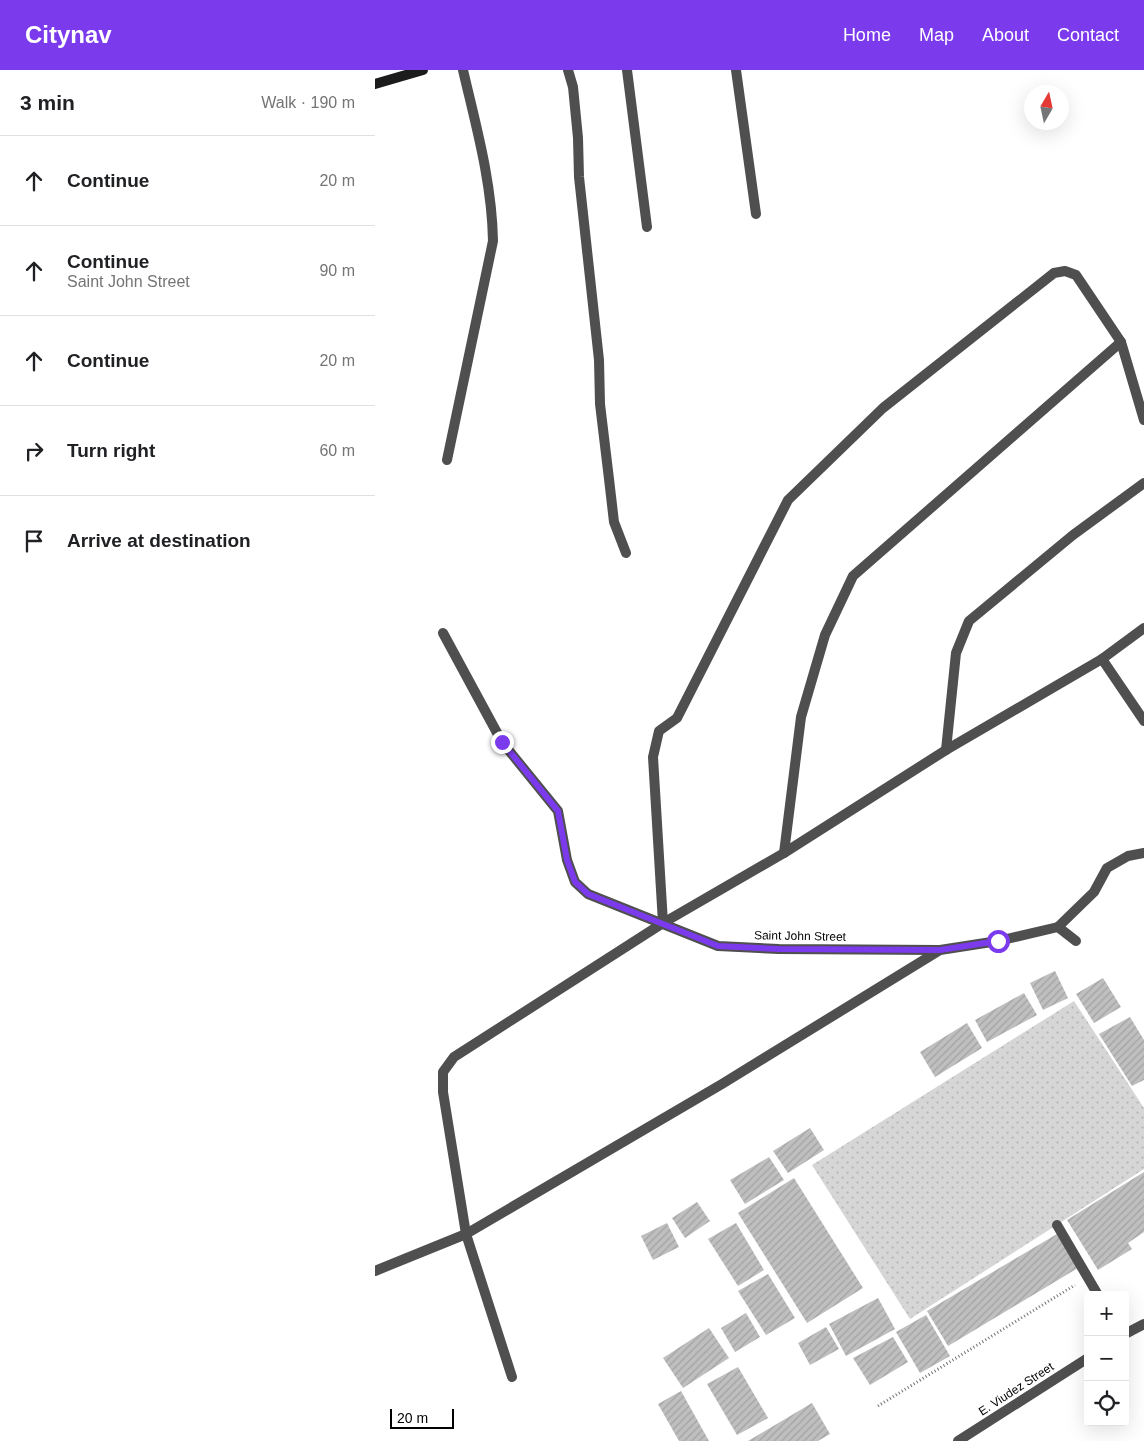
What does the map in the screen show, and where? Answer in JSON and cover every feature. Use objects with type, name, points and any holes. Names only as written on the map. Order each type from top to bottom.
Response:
[{"type":"street","points":[[375,84],[423,70]]},
{"type":"street","points":[[447,460],[493,241],[493,215],[487,171],[463,70]]},
{"type":"street","points":[[568,70],[573,87],[578,138],[579,177],[599,360],[600,404],[614,522],[626,553]]},
{"type":"street","points":[[627,70],[647,227]]},
{"type":"street","points":[[736,70],[756,214]]},
{"type":"street","points":[[663,923],[653,756],[659,731],[677,718],[788,500],[883,408],[1054,273],[1065,271],[1076,275],[1121,342],[1144,420]]},
{"type":"street","points":[[784,853],[801,718],[825,635],[853,576],[1121,342]]},
{"type":"street","points":[[946,750],[956,653],[969,621],[1073,535],[1144,483]]},
{"type":"street","points":[[512,1378],[466,1234],[443,1092],[443,1072],[454,1057],[663,923],[784,853],[946,750],[1102,659],[1144,628]]},
{"type":"street","name":"Saint John Street","points":[[443,633],[502,742],[558,811],[567,860],[575,882],[588,894],[718,946],[779,949],[940,950]]},
{"type":"street","points":[[1102,659],[1144,722]]},
{"type":"street","points":[[375,1271],[466,1234],[722,1084],[940,950],[998,941],[1058,927],[1094,892],[1107,868],[1128,856],[1144,853]]},
{"type":"street","points":[[1058,927],[1076,941]]},
{"type":"street","points":[[1057,1225],[1096,1291]]},
{"type":"street","points":[[1129,1332],[1144,1324]]},
{"type":"street","name":"E. Viudez Street","points":[[958,1441],[1084,1361]]},
{"type":"path","points":[[878,1406],[1088,1277]]},
{"type":"shaded area","points":[[1074,1001],[1144,1108],[1144,1169],[910,1319],[812,1165]]},
{"type":"building","points":[[1055,971],[1068,998],[1043,1010],[1030,983]]},
{"type":"building","points":[[1103,978],[1121,1007],[1094,1023],[1076,994]]},
{"type":"building","points":[[1024,993],[1037,1015],[987,1042],[975,1020]]},
{"type":"building","points":[[1130,1017],[1144,1040],[1144,1080],[1132,1086],[1099,1034]]},
{"type":"building","points":[[967,1023],[982,1048],[935,1077],[920,1052]]},
{"type":"building","points":[[810,1128],[824,1150],[788,1173],[773,1151]]},
{"type":"building","points":[[769,1157],[784,1180],[745,1204],[730,1180]]},
{"type":"building","points":[[1144,1172],[1144,1232],[1128,1243],[1132,1249],[1098,1270],[1067,1220]]},
{"type":"building","points":[[794,1178],[863,1288],[807,1323],[738,1213]]},
{"type":"building","points":[[697,1202],[710,1221],[685,1238],[672,1218]]},
{"type":"building","points":[[667,1223],[679,1247],[653,1260],[641,1236]]},
{"type":"building","points":[[736,1223],[764,1270],[738,1286],[708,1239]]},
{"type":"building","points":[[1057,1234],[1078,1268],[948,1346],[927,1311]]},
{"type":"building","points":[[768,1274],[795,1318],[766,1335],[738,1291]]},
{"type":"building","points":[[878,1298],[895,1329],[846,1356],[829,1324]]},
{"type":"building","points":[[746,1313],[760,1337],[735,1352],[721,1328]]},
{"type":"building","points":[[926,1315],[950,1356],[920,1373],[896,1332]]},
{"type":"building","points":[[826,1327],[839,1349],[810,1365],[798,1343]]},
{"type":"building","points":[[709,1328],[729,1358],[683,1388],[663,1358]]},
{"type":"building","points":[[893,1337],[908,1362],[870,1385],[853,1358]]},
{"type":"building","points":[[738,1367],[768,1418],[737,1435],[707,1384]]},
{"type":"building","points":[[681,1391],[709,1441],[679,1441],[658,1404]]},
{"type":"building","points":[[812,1403],[830,1434],[818,1441],[748,1441]]},
{"type":"route","points":[[502,742],[558,811],[567,860],[575,882],[588,894],[718,946],[779,949],[940,950],[998,941]]}]
